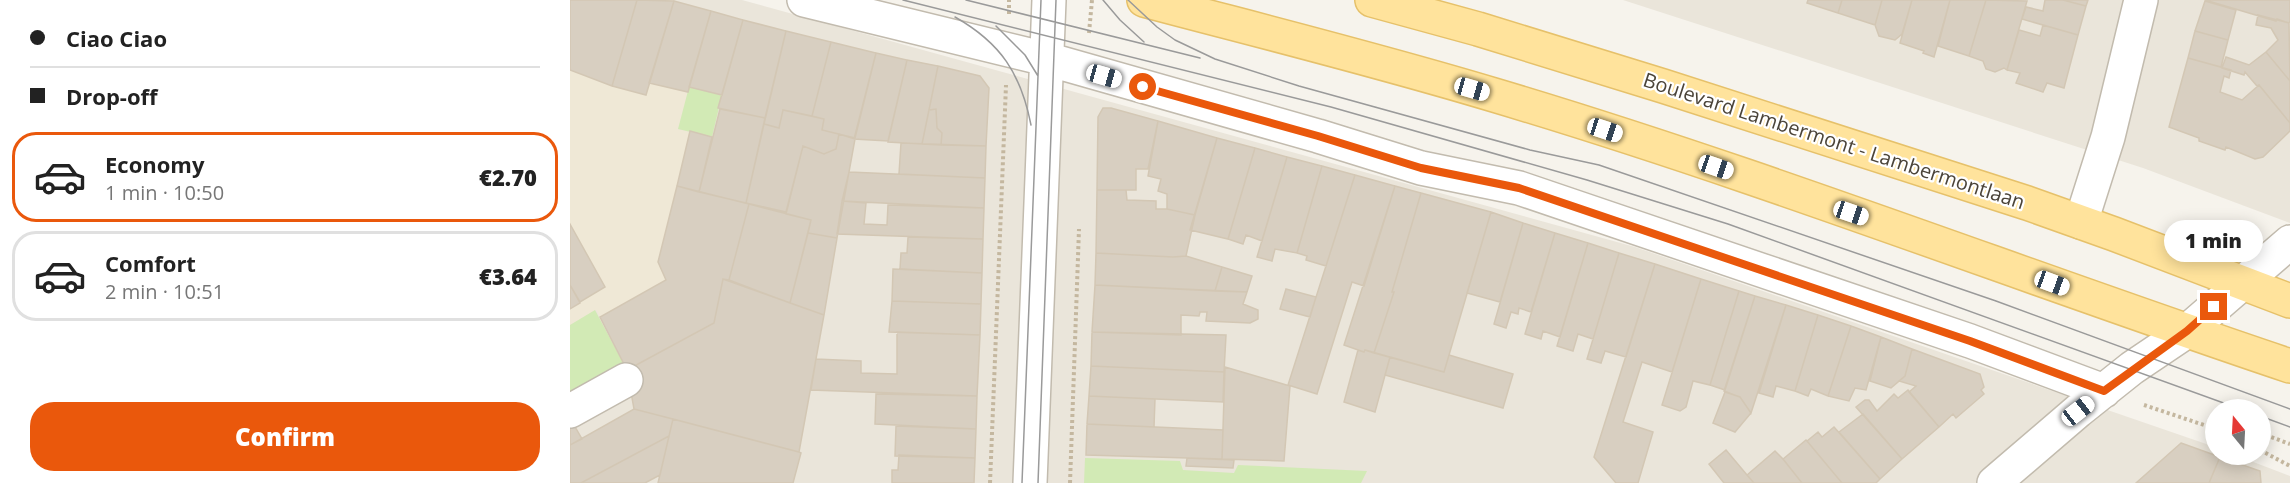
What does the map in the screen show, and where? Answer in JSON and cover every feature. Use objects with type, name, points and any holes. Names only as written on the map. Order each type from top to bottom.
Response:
[{"type":"main road","points":[[1144,0],[1296,39],[1550,113],[1964,252],[2290,366]]},
{"type":"main road","name":"Boulevard Lambermont - Lambermontlaan","points":[[1372,0],[1663,86],[2081,222],[2290,301]]},
{"type":"street","points":[[804,0],[1047,60],[1318,136],[1421,168],[1519,188],[1970,341],[2104,391]]},
{"type":"street","points":[[1030,483],[1049,0]]},
{"type":"street","points":[[2081,222],[2108,137],[2140,0]]},
{"type":"street","points":[[1994,483],[2104,391],[2187,331],[2290,242]]},
{"type":"street","points":[[570,411],[627,380]]},
{"type":"path","points":[[990,483],[1009,0]]},
{"type":"path","points":[[2104,391],[2205,425]]},
{"type":"path","points":[[2271,437],[2290,444]]},
{"type":"path","points":[[2271,456],[2290,466]]},
{"type":"shaded area","points":[[570,0],[742,0],[1635,247],[2205,444],[2205,465],[2261,465],[2290,476],[2290,483],[570,483]]},
{"type":"shaded area","points":[[570,0],[671,0],[711,11],[678,129],[712,137],[699,192],[811,220],[790,303],[724,279],[714,323],[627,370],[596,310],[570,325]]},
{"type":"shaded area","points":[[1623,0],[2290,0],[2290,223],[2143,168]]},
{"type":"green space","points":[[689,87],[722,95],[712,137],[678,129]]},
{"type":"green space","points":[[595,310],[627,370],[570,402],[570,325]]},
{"type":"green space","points":[[1085,458],[1180,461],[1183,470],[1234,473],[1238,465],[1367,471],[1361,483],[1084,483]]},
{"type":"building","points":[[570,0],[637,0],[612,86],[570,70]]},
{"type":"building","points":[[637,0],[674,1],[646,95],[612,86]]},
{"type":"building","points":[[1808,0],[1842,0],[1838,13],[1807,3]]},
{"type":"building","points":[[1842,0],[1882,0],[1875,25],[1838,13]]},
{"type":"building","points":[[1882,0],[1912,0],[1902,34],[1895,40],[1879,36],[1875,25]]},
{"type":"building","points":[[1912,0],[1950,0],[1934,57],[1900,43]]},
{"type":"building","points":[[1950,0],[1986,0],[1969,56],[1938,46]]},
{"type":"building","points":[[1986,0],[2027,1],[2007,70],[2004,68],[1995,72],[1986,69],[1983,61],[1969,56]]},
{"type":"building","points":[[2045,0],[2063,0],[2086,6],[2078,35],[2022,19],[2026,7],[2043,11]]},
{"type":"building","points":[[2063,0],[2088,0],[2086,6]]},
{"type":"building","points":[[2205,0],[2290,0],[2290,21],[2289,23],[2277,19],[2276,21]]},
{"type":"building","points":[[674,1],[711,11],[688,92],[649,83]]},
{"type":"building","points":[[2205,1],[2236,10],[2228,40],[2195,31]]},
{"type":"building","points":[[711,11],[743,20],[722,95],[689,87]]},
{"type":"building","points":[[2258,15],[2289,23],[2290,81],[2266,52],[2278,40],[2271,28],[2256,25]]},
{"type":"building","points":[[743,20],[786,31],[765,118],[718,108]]},
{"type":"building","points":[[2043,25],[2078,35],[2064,88],[2047,83],[2043,92],[2016,83],[2020,73],[2007,70],[2019,30],[2040,36]]},
{"type":"building","points":[[786,31],[831,42],[812,116],[783,110],[779,128],[764,124]]},
{"type":"building","points":[[2195,31],[2228,40],[2221,67],[2188,58]]},
{"type":"building","points":[[831,42],[876,53],[855,138],[822,130],[824,119],[812,116]]},
{"type":"building","points":[[2266,52],[2290,81],[2290,123],[2259,85],[2257,86],[2245,72],[2244,75],[2222,68],[2226,57],[2249,65]]},
{"type":"building","points":[[876,53],[907,60],[888,141],[854,139]]},
{"type":"building","points":[[2188,58],[2231,70],[2229,78],[2224,76],[2220,92],[2242,100],[2259,85],[2290,123],[2290,131],[2263,157],[2255,159],[2226,147],[2225,150],[2199,141],[2199,138],[2169,127]]},
{"type":"building","points":[[907,60],[938,66],[922,144],[888,142]]},
{"type":"building","points":[[938,66],[980,76],[989,88],[986,146],[941,145],[942,133],[937,128],[936,109],[929,110]]},
{"type":"building","points":[[1103,108],[1111,108],[1158,121],[1148,169],[1136,169],[1136,190],[1097,190],[1098,117]]},
{"type":"building","points":[[720,109],[765,118],[746,203],[699,192]]},
{"type":"building","points":[[936,109],[937,128],[942,133],[941,145],[922,144],[929,110]]},
{"type":"building","points":[[783,110],[824,119],[822,130],[839,134],[836,149],[824,154],[803,146],[786,212],[746,203],[764,124],[779,128]]},
{"type":"building","points":[[1158,121],[1217,138],[1195,215],[1167,209],[1167,194],[1158,191],[1161,179],[1148,176]]},
{"type":"building","points":[[690,131],[712,137],[699,192],[677,186]]},
{"type":"building","points":[[839,134],[855,139],[837,238],[808,233],[811,220],[786,214],[803,146],[824,154],[836,149]]},
{"type":"building","points":[[1217,138],[1255,148],[1228,239],[1190,230]]},
{"type":"building","points":[[901,143],[986,146],[985,178],[899,174]]},
{"type":"building","points":[[1255,148],[1287,157],[1262,241],[1246,235],[1243,244],[1228,239]]},
{"type":"building","points":[[1287,157],[1322,166],[1297,253],[1275,249],[1272,261],[1257,257]]},
{"type":"building","points":[[1322,166],[1355,175],[1326,266],[1306,260],[1307,256],[1297,253]]},
{"type":"building","points":[[849,172],[985,178],[984,208],[842,201]]},
{"type":"building","points":[[1355,175],[1395,186],[1364,286],[1352,282],[1317,394],[1288,385]]},
{"type":"building","points":[[677,186],[749,204],[729,280],[723,279],[714,323],[627,370],[600,317],[666,280],[658,262]]},
{"type":"building","points":[[1395,186],[1421,193],[1392,292],[1394,292],[1374,353],[1365,350],[1364,352],[1344,345]]},
{"type":"building","points":[[1097,190],[1126,190],[1127,200],[1156,201],[1156,209],[1195,215],[1186,256],[1096,253]]},
{"type":"building","points":[[1421,193],[1491,212],[1444,372],[1374,353],[1394,292],[1392,292]]},
{"type":"building","points":[[842,201],[866,203],[864,224],[887,225],[888,205],[984,208],[983,239],[837,234]]},
{"type":"building","points":[[749,204],[811,220],[790,303],[729,280]]},
{"type":"building","points":[[1491,212],[1523,223],[1500,302],[1467,293]]},
{"type":"building","points":[[1523,223],[1555,233],[1531,312],[1519,308],[1518,314],[1511,312],[1506,328],[1494,324]]},
{"type":"building","points":[[570,224],[605,287],[580,302],[570,285]]},
{"type":"building","points":[[808,233],[837,238],[824,315],[790,303]]},
{"type":"building","points":[[1555,233],[1588,243],[1560,337],[1543,331],[1541,339],[1525,334]]},
{"type":"building","points":[[908,237],[983,239],[982,273],[900,269],[901,253],[907,253]]},
{"type":"building","points":[[1588,243],[1619,253],[1593,339],[1578,334],[1573,351],[1557,346]]},
{"type":"building","points":[[1096,253],[1186,256],[1222,267],[1215,291],[1095,285]]},
{"type":"building","points":[[1619,253],[1655,264],[1626,357],[1605,351],[1601,363],[1587,359]]},
{"type":"building","points":[[1655,264],[1701,279],[1672,372],[1642,362],[1623,422],[1653,432],[1638,483],[1616,483],[1594,457]]},
{"type":"building","points":[[1222,267],[1252,276],[1247,292],[1215,291]]},
{"type":"building","points":[[893,269],[982,273],[981,304],[892,301]]},
{"type":"building","points":[[723,279],[824,315],[799,452],[634,409],[627,370],[714,323]]},
{"type":"building","points":[[1701,279],[1739,291],[1710,385],[1693,381],[1686,407],[1680,411],[1662,405]]},
{"type":"building","points":[[570,285],[580,303],[570,309]]},
{"type":"building","points":[[1095,285],[1247,292],[1243,304],[1258,310],[1258,319],[1250,323],[1206,321],[1207,312],[1200,312],[1199,316],[1181,315],[1181,335],[1092,332]]},
{"type":"building","points":[[1286,289],[1316,297],[1310,317],[1280,309]]},
{"type":"building","points":[[1739,291],[1755,296],[1725,390],[1710,385]]},
{"type":"building","points":[[1755,296],[1786,305],[1751,413],[1740,397],[1724,391]]},
{"type":"building","points":[[892,301],[981,304],[980,335],[889,332]]},
{"type":"building","points":[[1786,305],[1818,315],[1795,391],[1776,386],[1773,397],[1759,393]]},
{"type":"building","points":[[1818,315],[1851,326],[1828,396],[1811,389],[1808,396],[1795,391]]},
{"type":"building","points":[[1851,326],[1881,337],[1866,390],[1855,388],[1849,401],[1828,396]]},
{"type":"building","points":[[897,332],[980,335],[977,396],[811,390],[816,359],[861,361],[861,373],[897,374]]},
{"type":"building","points":[[1092,332],[1226,335],[1224,372],[1091,366]]},
{"type":"building","points":[[1881,337],[1912,349],[1905,376],[1891,388],[1870,381]]},
{"type":"building","points":[[1912,349],[1980,374],[1984,387],[1981,390],[1984,394],[1956,418],[1953,414],[1939,427],[1909,392],[1916,386],[1899,381],[1905,376]]},
{"type":"building","points":[[1358,350],[1390,357],[1375,412],[1344,402]]},
{"type":"building","points":[[1449,355],[1513,374],[1503,408],[1385,375],[1390,357],[1444,372]]},
{"type":"building","points":[[1091,366],[1224,372],[1223,402],[1089,396]]},
{"type":"building","points":[[1225,367],[1290,386],[1284,461],[1222,459]]},
{"type":"building","points":[[1908,390],[1939,427],[1902,459],[1856,407],[1865,400],[1869,400],[1877,411],[1894,394],[1898,398]]},
{"type":"building","points":[[1725,392],[1740,397],[1751,413],[1735,432],[1713,423]]},
{"type":"building","points":[[876,394],[977,396],[976,429],[875,424]]},
{"type":"building","points":[[1089,396],[1155,399],[1154,427],[1087,424]]},
{"type":"building","points":[[634,409],[673,419],[669,436],[581,483],[570,483],[570,445]]},
{"type":"building","points":[[1863,414],[1902,459],[1880,479],[1839,432]]},
{"type":"building","points":[[570,418],[582,439],[570,445]]},
{"type":"building","points":[[673,419],[801,453],[793,483],[658,483]]},
{"type":"building","points":[[1087,424],[1223,430],[1222,459],[1086,455]]},
{"type":"building","points":[[896,426],[976,429],[975,458],[895,456]]},
{"type":"building","points":[[1834,427],[1880,479],[1876,483],[1842,483],[1807,441],[1818,432],[1822,437]]},
{"type":"building","points":[[669,436],[660,475],[645,483],[581,483]]},
{"type":"building","points":[[1806,440],[1842,483],[1802,483],[1783,459]]},
{"type":"building","points":[[2181,443],[2205,452],[2205,465],[2217,465],[2209,483],[2136,483]]},
{"type":"building","points":[[1726,450],[1754,483],[1724,483],[1709,464]]},
{"type":"building","points":[[1775,451],[1802,483],[1754,483],[1747,475]]},
{"type":"building","points":[[899,455],[975,458],[974,483],[892,483],[892,470],[898,470]]},
{"type":"building","points":[[1187,458],[1234,460],[1233,468],[1186,466]]},
{"type":"building","points":[[2217,465],[2243,465],[2260,471],[2261,483],[2209,483]]},
{"type":"tram line","points":[[903,0],[1331,107],[1587,180],[1728,224],[2213,399]]},
{"type":"tram line","points":[[966,0],[1200,58]]},
{"type":"tram line","points":[[1022,483],[1041,0]]},
{"type":"tram line","points":[[1038,483],[1056,0]]},
{"type":"tram line","points":[[1103,0],[1120,20],[1144,42]]},
{"type":"tram line","points":[[1128,0],[1175,40],[1215,59],[1299,86],[1530,150],[1599,165],[1996,301],[2290,409]]},
{"type":"tram line","points":[[955,17],[997,49],[1015,75],[1031,125]]},
{"type":"tram line","points":[[996,26],[1025,55],[1038,76]]},
{"type":"tram line","points":[[2271,420],[2290,427]]},
{"type":"route","points":[[1143,87],[1318,136],[1421,168],[1519,188],[1970,341],[2104,391],[2187,331],[2214,307]]}]
